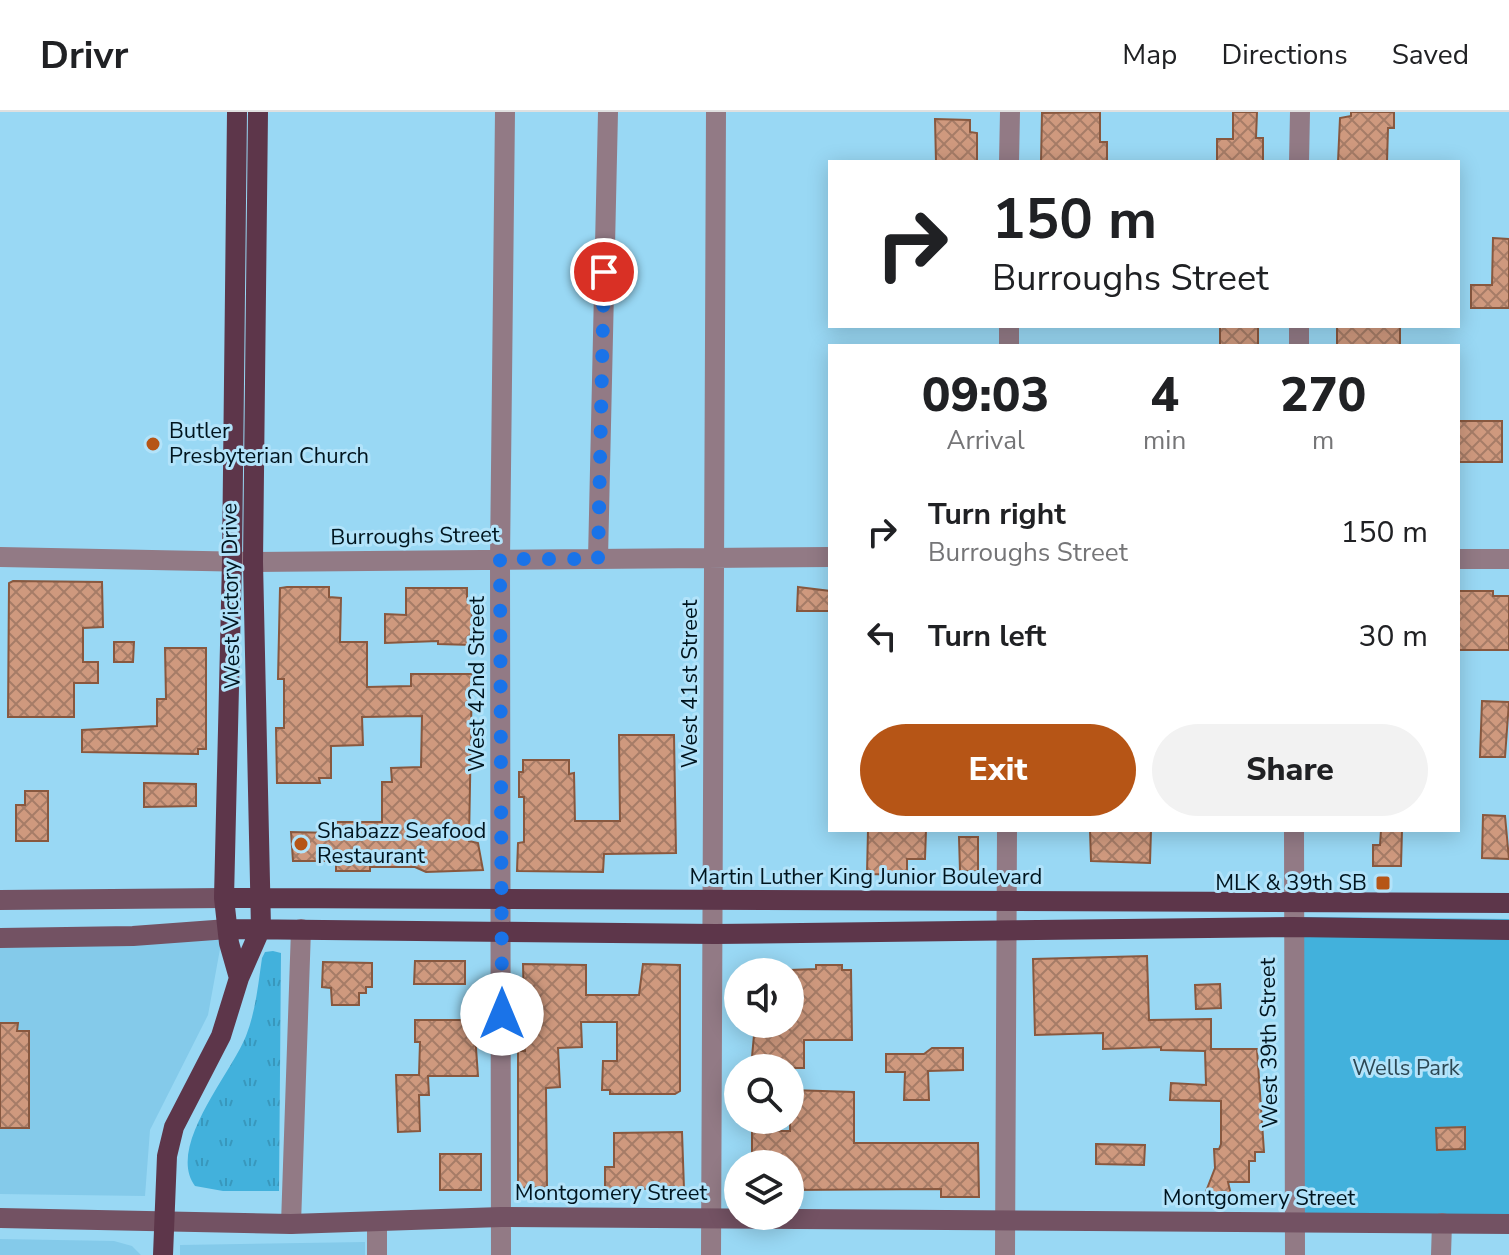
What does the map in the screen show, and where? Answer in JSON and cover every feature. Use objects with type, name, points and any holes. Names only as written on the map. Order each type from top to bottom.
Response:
[{"type":"main road","name":"West Victory Drive","points":[[163,1255],[167,1156],[174,1127],[221,1036],[239,978],[261,928],[243,561],[237,112]]},
{"type":"main road","name":"West Victory Drive","points":[[239,978],[224,898],[243,561],[258,112]]},
{"type":"main road","name":"Martin Luther King Junior Boulevard","points":[[224,898],[1509,903]]},
{"type":"main road","points":[[0,900],[224,898]]},
{"type":"main road","points":[[0,938],[133,936],[261,928],[502,934],[1007,932],[1292,927],[1509,930]]},
{"type":"main road","name":"Montgomery Street","points":[[0,1218],[291,1224],[501,1217],[1509,1224]]},
{"type":"street","name":"West 42nd Street","points":[[501,1255],[503,901],[500,559],[505,112]]},
{"type":"street","points":[[598,559],[608,112]]},
{"type":"street","name":"West 41st Street","points":[[711,1255],[715,934],[716,112]]},
{"type":"street","points":[[1009,160],[1010,112]]},
{"type":"street","points":[[1299,160],[1300,112]]},
{"type":"street","name":"Burroughs Street","points":[[0,557],[243,561],[828,557]]},
{"type":"street","points":[[1460,559],[1509,559]]},
{"type":"street","points":[[1005,1255],[1007,832]]},
{"type":"street","name":"West 39th Street","points":[[1294,832],[1295,1255]]},
{"type":"street","points":[[291,1224],[301,929]]},
{"type":"street","points":[[377,1222],[377,1255]]},
{"type":"street","points":[[1441,1255],[1442,1223]]},
{"type":"shaded area","points":[[224,927],[208,1015],[150,1130],[145,1196],[0,1194],[0,933]]},
{"type":"shaded area","points":[[0,1239],[114,1241],[132,1246],[141,1255],[0,1255]]},
{"type":"shaded area","points":[[365,1242],[365,1255],[180,1255],[180,1245]]},
{"type":"green space","name":"Wells Park","points":[[1303,917],[1509,919],[1509,1218],[1304,1216]]},
{"type":"green space","points":[[265,952],[281,953],[279,1191],[223,1191],[195,1186],[188,1170],[194,1131],[246,1036],[262,958]]},
{"type":"building","points":[[1100,112],[1100,142],[1107,142],[1107,160],[1041,160],[1042,113]]},
{"type":"building","points":[[1233,112],[1257,112],[1256,138],[1263,138],[1263,160],[1217,160],[1217,139],[1233,139]]},
{"type":"building","points":[[1351,112],[1394,112],[1394,128],[1388,128],[1387,160],[1338,160],[1340,118],[1351,116]]},
{"type":"building","points":[[935,119],[970,120],[970,132],[977,133],[977,160],[936,160]]},
{"type":"building","points":[[1493,238],[1509,239],[1509,308],[1471,308],[1471,285],[1492,285]]},
{"type":"building","points":[[1220,328],[1258,328],[1258,344],[1220,344]]},
{"type":"building","points":[[1337,328],[1400,328],[1400,344],[1337,344]]},
{"type":"building","points":[[1460,421],[1502,421],[1502,462],[1460,462]]},
{"type":"building","points":[[102,582],[103,627],[83,628],[83,662],[98,662],[98,683],[74,683],[74,717],[8,717],[9,583]]},
{"type":"building","points":[[329,587],[329,597],[341,598],[340,642],[367,642],[367,687],[411,686],[411,674],[472,674],[469,841],[478,843],[483,870],[426,872],[415,867],[370,867],[370,871],[336,871],[336,861],[293,861],[291,832],[333,833],[337,822],[382,822],[382,782],[392,782],[391,768],[421,767],[422,716],[362,717],[363,745],[331,746],[331,778],[319,778],[320,783],[277,783],[276,728],[284,728],[284,679],[278,679],[280,588]]},
{"type":"building","points":[[798,587],[828,591],[828,611],[797,611]]},
{"type":"building","points":[[406,588],[467,588],[467,600],[472,600],[472,645],[438,644],[438,641],[385,643],[385,614],[406,615]]},
{"type":"building","points":[[1460,591],[1493,591],[1493,596],[1509,596],[1509,650],[1460,650]]},
{"type":"building","points":[[114,642],[134,642],[133,662],[114,662]]},
{"type":"building","points":[[165,648],[206,648],[206,749],[198,749],[198,754],[82,752],[82,730],[157,726],[157,699],[166,699]]},
{"type":"building","points":[[1482,701],[1509,702],[1505,757],[1480,757]]},
{"type":"building","points":[[619,735],[674,735],[676,853],[604,854],[603,872],[517,871],[518,843],[524,842],[524,797],[519,797],[519,772],[523,772],[523,760],[569,760],[569,774],[574,773],[575,821],[620,821]]},
{"type":"building","points":[[144,783],[196,784],[196,806],[144,807]]},
{"type":"building","points":[[25,791],[48,791],[48,841],[16,841],[16,805],[25,805]]},
{"type":"building","points":[[1483,815],[1505,816],[1509,859],[1482,858]]},
{"type":"building","points":[[868,832],[926,832],[925,859],[907,859],[907,875],[867,874]]},
{"type":"building","points":[[1090,832],[1151,832],[1150,863],[1091,861]]},
{"type":"building","points":[[1381,832],[1402,832],[1401,866],[1373,866],[1373,845],[1380,845]]},
{"type":"building","points":[[959,837],[978,837],[978,871],[960,871]]},
{"type":"building","points":[[1147,956],[1149,1020],[1211,1019],[1211,1049],[1257,1049],[1264,1152],[1255,1152],[1255,1161],[1249,1161],[1249,1182],[1228,1182],[1231,1195],[1205,1194],[1215,1168],[1214,1149],[1219,1149],[1221,1144],[1221,1101],[1170,1100],[1171,1083],[1206,1085],[1205,1051],[1161,1050],[1161,1047],[1103,1049],[1103,1033],[1035,1035],[1033,959]]},
{"type":"building","points":[[415,961],[465,961],[465,984],[414,984]]},
{"type":"building","points":[[323,962],[372,963],[372,987],[366,987],[366,993],[359,993],[359,1005],[332,1005],[331,988],[322,987]]},
{"type":"building","points":[[523,964],[586,965],[586,995],[639,995],[643,964],[680,965],[680,1091],[675,1094],[610,1094],[610,1090],[602,1090],[603,1061],[617,1061],[617,1022],[581,1022],[582,1047],[558,1048],[560,1087],[546,1088],[547,1187],[518,1188],[518,1051],[525,1051]]},
{"type":"building","points":[[816,965],[842,965],[842,970],[851,970],[852,1040],[804,1040],[804,1054],[752,1054],[754,1038],[804,1038],[804,969],[816,969]]},
{"type":"building","points":[[1220,984],[1221,1008],[1196,1009],[1195,985]]},
{"type":"building","points":[[415,1020],[474,1020],[478,1076],[428,1076],[429,1095],[419,1095],[420,1131],[398,1132],[396,1075],[419,1075],[420,1042],[415,1042]]},
{"type":"building","points":[[0,1023],[18,1023],[17,1031],[29,1031],[29,1128],[0,1128]]},
{"type":"building","points":[[932,1048],[963,1048],[963,1070],[928,1071],[929,1100],[904,1100],[905,1072],[886,1072],[886,1054],[924,1054]]},
{"type":"building","points":[[804,1090],[854,1092],[854,1143],[978,1143],[979,1197],[941,1197],[941,1189],[804,1190],[804,1150],[752,1150],[752,1134],[804,1134]]},
{"type":"building","points":[[1465,1127],[1465,1149],[1437,1150],[1436,1128]]},
{"type":"building","points":[[682,1132],[684,1189],[605,1189],[605,1167],[614,1167],[614,1133]]},
{"type":"building","points":[[1096,1144],[1145,1145],[1144,1165],[1096,1164]]},
{"type":"building","points":[[440,1154],[481,1154],[481,1190],[440,1190]]},
{"type":"place","name":"Butler Presbyterian Church","points":[[153,444]]},
{"type":"place","name":"Shabazz Seafood Restaurant","points":[[301,844]]},
{"type":"place","name":"MLK & 39th SB","points":[[1383,883]]},
{"type":"route","points":[[502,1014],[500,559],[598,559],[604,272]]}]
